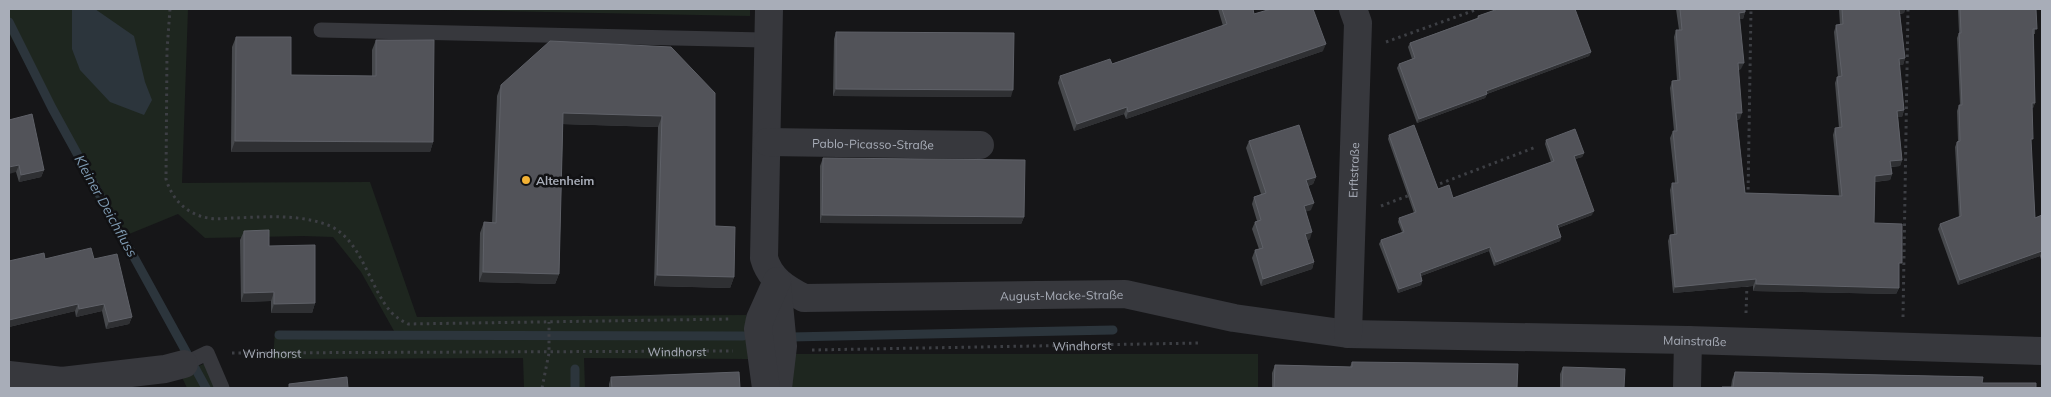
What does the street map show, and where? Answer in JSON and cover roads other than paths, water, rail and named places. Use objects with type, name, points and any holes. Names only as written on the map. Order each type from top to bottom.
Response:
[{"type":"street","points":[[766,388],[772,351],[782,327],[776,281],[768,270],[764,258],[769,9]]},
{"type":"street","name":"Erftstraße","points":[[1348,334],[1358,23],[1353,9]]},
{"type":"street","name":"Pablo-Picasso-Straße","points":[[767,142],[980,145]]},
{"type":"street","points":[[776,281],[760,318],[758,328],[772,351],[778,388]]},
{"type":"street","name":"August-Macke-Straße","points":[[776,281],[804,298],[1124,294],[1234,318],[1348,334]]},
{"type":"street","name":"Mainstraße","points":[[1348,334],[1746,341],[2042,351]]},
{"type":"street","points":[[1687,388],[1688,340]]},
{"type":"street","points":[[9,375],[62,381],[165,369],[196,359]]},
{"type":"lane","points":[[321,30],[769,40]]},
{"type":"lane","points":[[196,359],[222,388]]},
{"type":"waterway","name":"Kleiner Deichfluss","points":[[9,22],[52,108],[206,388]]},
{"type":"waterway","points":[[791,337],[1113,330]]},
{"type":"waterway","points":[[279,335],[743,336]]},
{"type":"waterway","points":[[575,369],[575,388]]},
{"type":"place","name":"Altenheim","points":[[526,180]]}]
